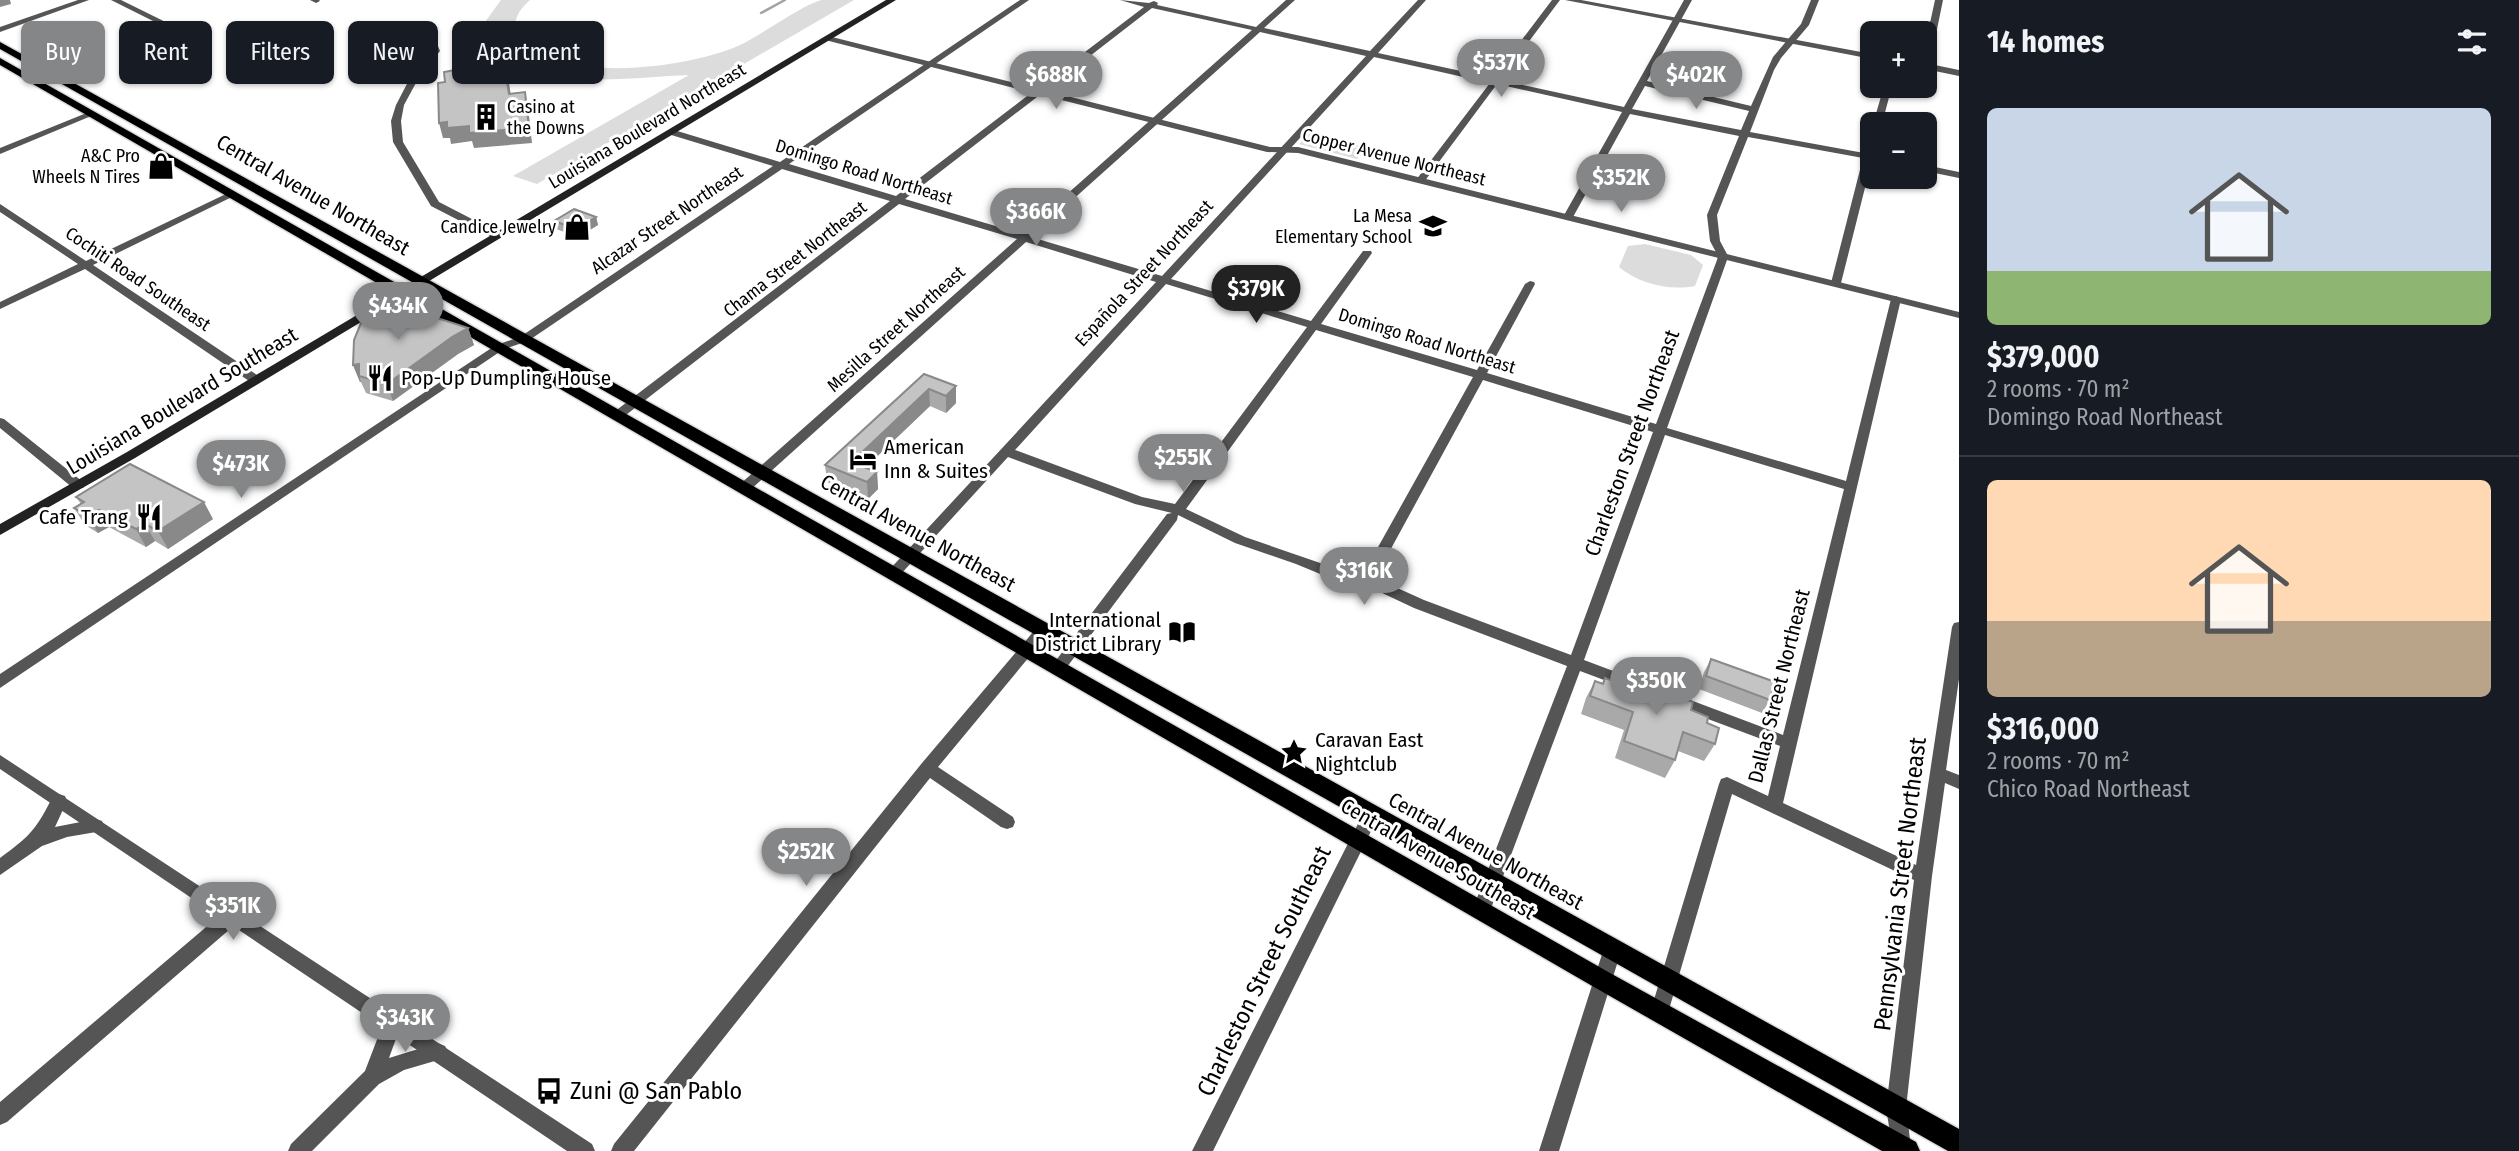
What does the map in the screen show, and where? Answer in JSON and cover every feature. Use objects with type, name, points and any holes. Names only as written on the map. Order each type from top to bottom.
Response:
[{"type":"main road","name":"Louisiana Boulevard Northeast","points":[[411,287],[892,0]]},
{"type":"main road","name":"Central Avenue Northeast","points":[[0,46],[411,287],[524,338],[1959,1143]]},
{"type":"main road","name":"Central Avenue Southeast","points":[[0,61],[231,195],[411,287],[500,347],[1480,911],[1903,1150]]},
{"type":"main road","name":"Louisiana Boulevard Southeast","points":[[0,530],[411,287]]},
{"type":"street","points":[[0,30],[85,0]]},
{"type":"street","points":[[115,0],[159,21]]},
{"type":"street","name":"Alcazar Street Northeast","points":[[0,682],[500,347],[524,338],[1025,0]]},
{"type":"street","points":[[1124,0],[1154,3],[1258,29],[1627,110],[1860,155]]},
{"type":"street","name":"Mesilla Street Northeast","points":[[744,488],[1291,0]]},
{"type":"street","name":"Española Street Northeast","points":[[895,572],[1422,0]]},
{"type":"street","points":[[1421,180],[1556,0]]},
{"type":"street","points":[[1569,0],[1860,55]]},
{"type":"street","points":[[1568,217],[1688,0]]},
{"type":"street","points":[[1723,256],[1715,241],[1712,215],[1770,70],[1805,25],[1815,0]]},
{"type":"street","points":[[1935,21],[1939,0]]},
{"type":"street","name":"Chama Street Northeast","points":[[618,415],[1154,3]]},
{"type":"street","name":"Copper Avenue Northeast","points":[[828,38],[1270,150],[1285,149],[1421,180],[1956,313]]},
{"type":"street","points":[[1937,68],[1959,73]]},
{"type":"street","points":[[1643,83],[1755,110]]},
{"type":"street","points":[[411,84],[402,100],[396,121],[398,142],[435,204],[497,236]]},
{"type":"street","points":[[0,151],[92,114]]},
{"type":"street","name":"Domingo Road Northeast","points":[[671,132],[1852,487]]},
{"type":"street","points":[[1937,170],[1959,175]]},
{"type":"street","points":[[1836,283],[1862,189]]},
{"type":"street","points":[[0,306],[231,195]]},
{"type":"street","name":"Cochiti Road Southeast","points":[[0,207],[256,380]]},
{"type":"street","points":[[1059,667],[1367,253]]},
{"type":"street","name":"Charleston Street Northeast","points":[[1480,911],[1576,662],[1723,256]]},
{"type":"street","points":[[1367,580],[1530,284]]},
{"type":"street","name":"Dallas Street Northeast","points":[[1659,1013],[1727,784],[1774,804],[1896,299]]},
{"type":"street","points":[[0,422],[78,485]]},
{"type":"street","points":[[1005,451],[1140,501],[1147,507],[1175,514],[1322,569],[1364,588],[1404,602],[1419,604]]},
{"type":"street","points":[[1322,569],[1367,580],[1419,604],[1788,743]]},
{"type":"street","name":"Pennsylvania Street Northeast","points":[[1903,1150],[1896,1108],[1923,876],[1959,627]]},
{"type":"street","points":[[621,1151],[928,768],[1044,629]]},
{"type":"street","points":[[0,761],[585,1151]]},
{"type":"street","points":[[928,768],[1007,822]]},
{"type":"street","points":[[1938,774],[1959,782]]},
{"type":"street","points":[[36,841],[52,818],[59,801]]},
{"type":"street","points":[[1774,804],[1923,876]]},
{"type":"street","name":"Charleston Street Southeast","points":[[1202,1151],[1371,813]]},
{"type":"street","points":[[0,868],[36,841],[66,830],[96,826]]},
{"type":"street","points":[[0,1115],[231,917]]},
{"type":"street","points":[[1549,1151],[1613,948]]},
{"type":"street","points":[[372,1077],[393,1022]]},
{"type":"street","points":[[298,1151],[372,1077],[401,1062],[438,1052]]},
{"type":"shaded area","points":[[501,0],[530,0],[520,10],[516,21],[486,21]]},
{"type":"shaded area","points":[[822,0],[854,0],[537,184],[513,176],[689,75],[604,79],[604,68],[660,65],[716,54],[738,46],[813,3]]},
{"type":"shaded area","points":[[1310,133],[1367,147],[1357,159],[1299,144]]},
{"type":"shaded area","points":[[1645,244],[1691,255],[1703,265],[1695,286],[1675,288],[1655,285],[1636,278],[1619,267],[1628,246]]},
{"type":"building","name":"Casino at the Downs","points":[[452,71],[452,84],[507,84],[509,94],[525,92],[529,128],[469,133],[469,126],[447,128],[447,122],[439,123],[438,83],[445,82],[444,72]]},
{"type":"building","points":[[574,209],[596,217],[576,229],[554,221]]},
{"type":"building","points":[[397,305],[468,328],[387,384],[359,376],[359,364],[353,365],[354,340],[361,323],[386,307],[392,309]]},
{"type":"building","points":[[924,374],[956,386],[946,396],[929,389],[856,458],[863,461],[859,465],[877,472],[867,482],[825,465]]},
{"type":"building","points":[[130,464],[204,502],[158,531],[145,524],[136,529],[99,510],[88,516],[74,508],[84,502],[76,497]]},
{"type":"building","points":[[1711,659],[1775,682],[1770,700],[1706,676]]},
{"type":"building","points":[[1605,678],[1642,691],[1644,684],[1693,702],[1691,710],[1708,717],[1707,723],[1719,728],[1715,744],[1683,732],[1675,760],[1624,741],[1633,712],[1590,696],[1595,681],[1603,684]]},
{"type":"waterway","points":[[761,13],[785,0]]},
{"type":"place","name":"Casino at the Downs","points":[[486,117]]},
{"type":"place","name":"A&C Pro Wheels N Tires","points":[[161,166]]},
{"type":"place","name":"La Mesa Elementary School","points":[[1433,226]]},
{"type":"place","name":"Candice Jewelry","points":[[577,227]]},
{"type":"place","name":"Pop-Up Dumpling House","points":[[380,378]]},
{"type":"place","name":"American Inn & Suites","points":[[863,459]]},
{"type":"place","name":"Cafe Trang","points":[[149,517]]},
{"type":"place","name":"International District Library","points":[[1182,632]]},
{"type":"place","name":"Caravan East Nightclub","points":[[1294,752]]},
{"type":"place","name":"Zuni @ San Pablo","points":[[549,1091]]}]
